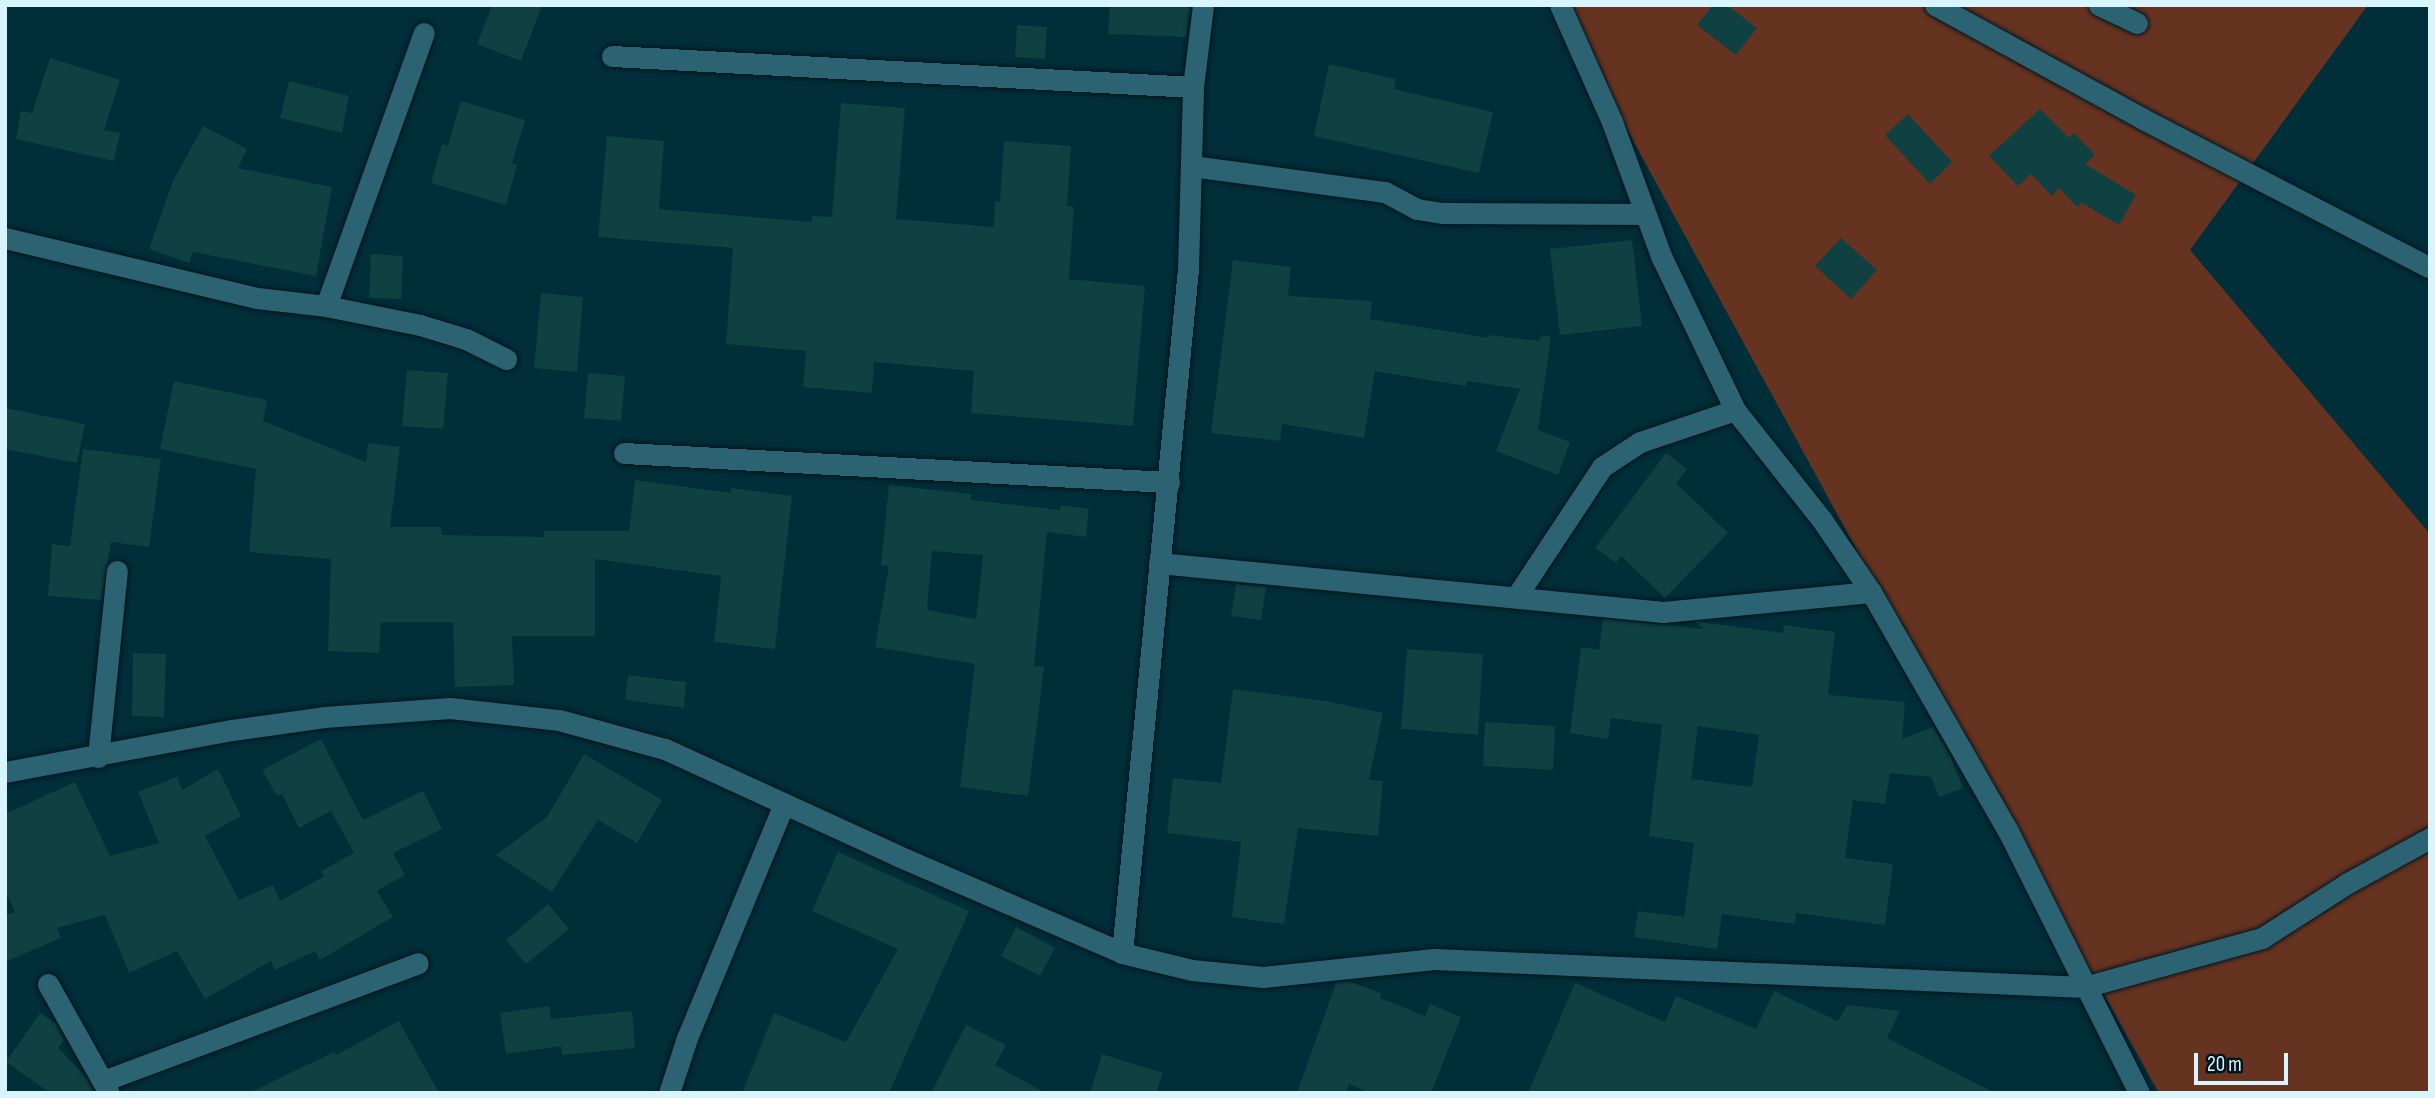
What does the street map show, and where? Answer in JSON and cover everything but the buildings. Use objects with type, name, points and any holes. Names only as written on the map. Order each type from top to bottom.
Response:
[{"type":"street","points":[[1122,953],[1188,269],[1193,87],[1203,5]]},
{"type":"street","points":[[1560,5],[1612,122],[1645,214],[1685,309],[1735,410],[1822,520],[1871,592],[2007,829],[2139,1093]]},
{"type":"street","points":[[2099,5],[2137,23]]},
{"type":"street","points":[[1944,8],[2429,267]]},
{"type":"street","points":[[326,306],[424,33]]},
{"type":"street","points":[[612,56],[1193,87]]},
{"type":"street","points":[[1192,166],[1385,192],[1417,209],[1443,213],[1645,214]]},
{"type":"street","points":[[5,238],[192,285],[257,298],[326,306],[420,325],[466,339],[506,359]]},
{"type":"street","points":[[1517,597],[1602,467],[1640,442],[1735,410]]},
{"type":"street","points":[[624,453],[1169,482]]},
{"type":"street","points":[[1159,563],[1663,612],[1871,592]]},
{"type":"street","points":[[98,757],[117,571]]},
{"type":"street","points":[[5,772],[98,757],[232,730],[324,718],[450,708],[559,720],[665,749],[1122,953],[1192,970],[1263,977],[1434,959],[2084,986],[2262,938],[2346,884],[2430,838]]},
{"type":"street","points":[[669,1093],[687,1038],[784,803]]},
{"type":"street","points":[[48,984],[106,1087],[418,963]]},
{"type":"shaded area","points":[[1559,5],[2368,5],[2190,250],[2430,534],[2430,1093],[2159,1093],[1906,640]]}]
